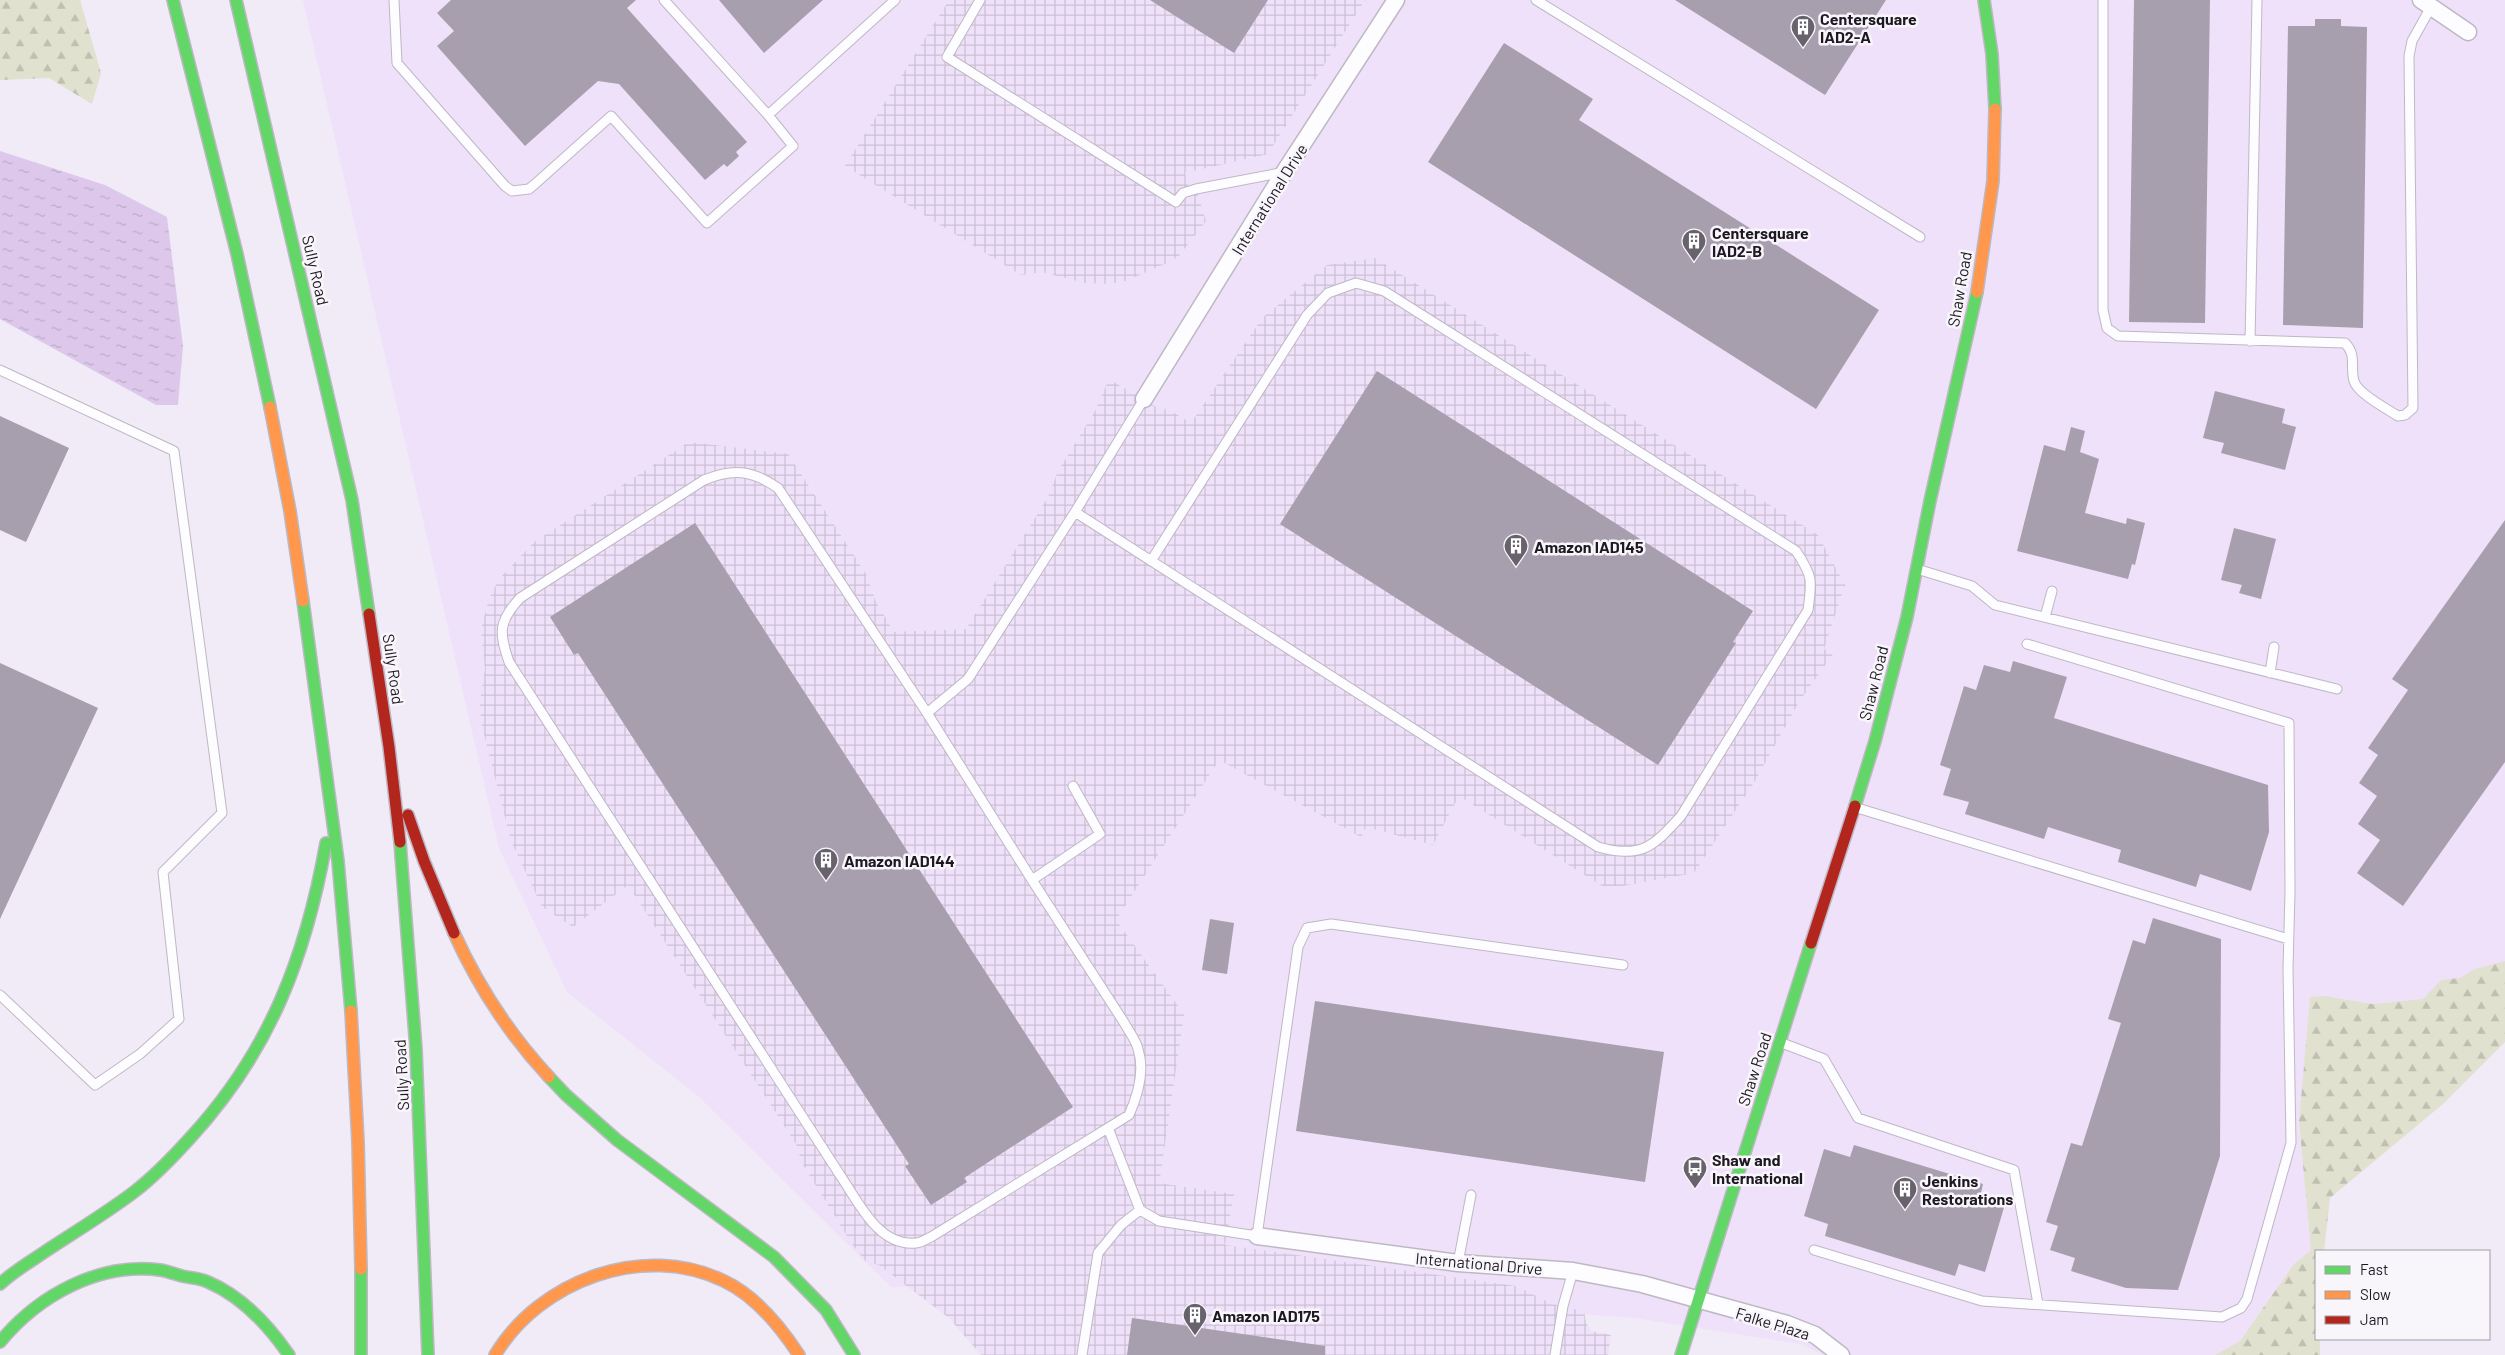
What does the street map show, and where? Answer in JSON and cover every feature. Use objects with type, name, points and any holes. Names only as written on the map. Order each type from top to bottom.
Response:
[{"type":"main road","points":[[173,0],[225,198],[259,354],[290,512],[330,797],[345,929],[355,1088],[361,1247],[362,1355]]},
{"type":"main road","name":"Sully Road","points":[[236,0],[352,500],[389,747],[403,872],[416,1049],[428,1355]]},
{"type":"main road","name":"Shaw Road","points":[[1681,1355],[1854,807],[1880,722],[1907,617],[1974,308],[1993,181],[1995,115],[1992,63],[1984,0]]},
{"type":"main road","points":[[389,747],[425,868],[448,924],[475,978],[500,1019],[533,1061],[589,1116],[780,1262],[826,1310],[854,1355]]},
{"type":"main road","points":[[0,1284],[147,1182],[226,1100],[258,1052],[280,1010],[298,966],[310,925],[322,869],[330,797]]},
{"type":"main road","points":[[495,1355],[501,1346],[554,1294],[603,1272],[646,1266],[685,1268],[724,1281],[754,1302],[788,1336],[799,1355]]},
{"type":"main road","points":[[0,1342],[9,1330],[49,1296],[98,1275],[156,1270],[206,1282],[247,1306],[281,1342],[289,1355]]},
{"type":"street","name":"International Drive","points":[[1144,399],[1285,172],[1396,0]]},
{"type":"street","points":[[2426,3],[2468,32]]},
{"type":"street","name":"International Drive","points":[[1257,1236],[1458,1263],[1573,1271],[1642,1284],[1699,1301]]},
{"type":"street","name":"Falke Plaza","points":[[1699,1301],[1787,1324],[1815,1336],[1841,1355]]},
{"type":"lane","points":[[394,0],[397,63],[512,191],[529,189],[611,116],[707,223],[793,146],[768,115],[664,0]]},
{"type":"lane","points":[[768,115],[895,0]]},
{"type":"lane","points":[[980,0],[947,57],[1176,202],[1183,193],[1196,189],[1285,172]]},
{"type":"lane","points":[[1536,0],[1920,237]]},
{"type":"lane","points":[[2103,0],[2103,310],[2108,328],[2118,336],[2345,343],[2353,355],[2354,382],[2362,392],[2398,416],[2405,415],[2413,408],[2409,56],[2412,41],[2426,3]]},
{"type":"lane","points":[[2250,341],[2257,0]]},
{"type":"lane","points":[[1075,512],[1598,847],[1615,852],[1635,853],[1662,838],[1681,816],[1808,610],[1811,587],[1810,572],[1796,552],[1384,291],[1356,283],[1328,293],[1307,315],[1151,560]]},
{"type":"lane","points":[[0,370],[174,452],[222,813],[163,872],[179,1019],[140,1054],[95,1085],[0,995]]},
{"type":"lane","points":[[928,713],[968,679],[1075,512],[1144,399]]},
{"type":"lane","points":[[741,472],[762,477],[778,488],[928,713],[1032,880],[1125,1024],[1138,1049],[1138,1092],[1129,1115],[931,1237],[916,1243],[897,1240],[879,1232],[834,1167],[509,662],[501,638],[510,609],[520,598],[704,480],[720,473],[741,472]]},
{"type":"lane","points":[[1917,569],[1972,586],[1995,605],[2337,689]]},
{"type":"lane","points":[[2045,617],[2052,591]]},
{"type":"lane","points":[[1814,1250],[1982,1301],[2222,1317],[2237,1311],[2248,1299],[2291,1143],[2288,939],[2290,891],[2288,723],[2027,644]]},
{"type":"lane","points":[[2270,673],[2274,647]]},
{"type":"lane","points":[[1032,880],[1100,834],[1072,786]]},
{"type":"lane","points":[[1854,807],[2288,939]]},
{"type":"lane","points":[[1108,1128],[1140,1210],[1159,1221],[1257,1236],[1298,947],[1307,928],[1331,924],[1623,965]]},
{"type":"lane","points":[[1779,1042],[1824,1059],[1858,1118],[2014,1170],[2038,1304]]},
{"type":"lane","points":[[1458,1263],[1471,1196]]},
{"type":"lane","points":[[1082,1355],[1098,1253],[1121,1225],[1140,1210]]},
{"type":"lane","points":[[1555,1355],[1562,1306],[1573,1271]]},
{"type":"shaded area","points":[[303,0],[2505,0],[2505,961],[2475,969],[2461,978],[2441,980],[2423,999],[2372,1004],[2325,996],[2310,998],[2299,1122],[2311,1250],[2294,1264],[2240,1341],[2215,1355],[1823,1355],[1801,1344],[1635,1318],[1180,1284],[891,1287],[698,1096],[567,992],[499,848]]},
{"type":"shaded area","points":[[949,0],[1365,0],[1268,154],[1185,173],[1189,190],[1196,189],[1206,221],[1179,256],[1126,281],[1109,284],[1084,283],[1042,272],[1021,275],[845,166]]},
{"type":"shaded area","points":[[1375,258],[1818,535],[1845,585],[1824,649],[1833,654],[1799,702],[1755,781],[1694,873],[1622,886],[1602,886],[1459,796],[1433,845],[1366,827],[1361,837],[1219,760],[1116,920],[1184,1014],[1160,1178],[1165,1184],[1234,1194],[1225,1245],[1516,1286],[1552,1304],[1584,1311],[1586,1323],[1591,1331],[1611,1335],[1608,1355],[981,1355],[949,1318],[879,1265],[866,1262],[852,1244],[802,1163],[796,1144],[628,885],[573,927],[542,907],[511,841],[481,722],[480,702],[485,669],[481,629],[489,599],[499,579],[534,542],[689,442],[788,454],[866,574],[876,602],[894,632],[966,629],[1048,497],[1058,471],[1095,411],[1109,379],[1163,411],[1166,408],[1191,423],[1262,318],[1327,265]]},
{"type":"green space","points":[[0,0],[80,0],[101,73],[92,104],[49,78],[0,80]]},
{"type":"green space","points":[[2505,961],[2505,1042],[2443,1104],[2330,1198],[2324,1250],[2315,1250],[2315,1340],[2320,1340],[2320,1355],[2215,1355],[2240,1341],[2294,1264],[2311,1250],[2299,1122],[2310,997],[2325,996],[2372,1004],[2423,999],[2441,980],[2460,978],[2475,969]]},
{"type":"water","points":[[0,151],[105,185],[167,217],[183,346],[178,405],[156,405],[0,319]]},
{"type":"building","points":[[451,0],[636,0],[627,8],[747,142],[736,152],[739,156],[727,167],[724,164],[705,180],[619,84],[598,81],[525,146],[437,46],[454,31],[437,13]]},
{"type":"building","points":[[719,0],[823,0],[764,53]]},
{"type":"building","points":[[1150,0],[1268,0],[1234,53]]},
{"type":"building","name":"Centersquare IAD2-A","points":[[1675,0],[1886,0],[1825,95]]},
{"type":"building","points":[[2134,0],[2210,0],[2205,323],[2129,322]]},
{"type":"building","points":[[2315,19],[2341,19],[2341,26],[2367,27],[2363,328],[2283,325],[2288,26],[2315,26]]},
{"type":"building","name":"Centersquare IAD2-B","points":[[1504,43],[1593,99],[1579,120],[1879,310],[1816,409],[1428,162]]},
{"type":"building","name":"Amazon IAD145","points":[[1377,371],[1753,611],[1733,642],[1736,643],[1658,765],[1280,524]]},
{"type":"building","points":[[2215,391],[2285,409],[2282,423],[2296,427],[2285,470],[2221,453],[2224,443],[2203,438]]},
{"type":"building","points":[[0,416],[69,448],[26,542],[0,530]]},
{"type":"building","points":[[2071,427],[2085,431],[2080,452],[2099,459],[2085,513],[2126,524],[2127,518],[2145,523],[2135,565],[2132,564],[2128,579],[2017,551],[2044,445],[2065,451]]},
{"type":"building","points":[[2505,520],[2505,762],[2403,906],[2357,873],[2380,840],[2358,824],[2377,796],[2359,783],[2378,755],[2368,748],[2408,690],[2392,679]]},
{"type":"building","name":"Amazon IAD144","points":[[695,523],[1073,1107],[964,1178],[967,1182],[931,1205],[905,1166],[909,1164],[578,653],[574,655],[550,617]]},
{"type":"building","points":[[2234,528],[2276,539],[2261,599],[2239,593],[2242,585],[2221,580]]},
{"type":"building","points":[[2013,661],[2067,677],[2054,718],[2268,785],[2269,832],[2251,891],[2200,874],[2196,887],[2118,862],[2121,850],[2048,827],[2044,839],[1965,814],[1969,802],[1943,795],[1951,769],[1940,765],[1964,686],[1976,690],[1984,665],[2010,672]]},
{"type":"building","points":[[0,663],[98,708],[0,919]]},
{"type":"building","points":[[2153,918],[2221,939],[2220,1156],[2178,1290],[2126,1288],[2071,1271],[2075,1258],[2050,1250],[2058,1226],[2046,1222],[2071,1143],[2082,1146],[2121,1023],[2108,1019],[2133,940],[2145,944]]},
{"type":"building","points":[[1210,919],[1234,923],[1227,974],[1202,970]]},
{"type":"building","points":[[1315,1001],[1664,1052],[1645,1182],[1296,1131]]},
{"type":"building","name":"Jenkins Restorations","points":[[1854,1145],[1983,1184],[1980,1197],[2005,1204],[1985,1272],[1959,1264],[1955,1276],[1825,1236],[1828,1224],[1804,1216],[1824,1149],[1850,1157]]},
{"type":"building","name":"Amazon IAD175","points":[[1132,1318],[1325,1346],[1325,1355],[1127,1355]]},
{"type":"traffic: fast","points":[[173,0],[237,254],[270,407]]},
{"type":"traffic: fast","points":[[236,0],[352,500],[369,614]]},
{"type":"traffic: fast","points":[[1984,0],[1992,54],[1995,109]]},
{"type":"traffic: fast","points":[[1855,806],[1875,741],[1907,617],[1930,501],[1977,292]]},
{"type":"traffic: fast","points":[[303,601],[338,861],[351,1011]]},
{"type":"traffic: fast","points":[[400,842],[416,1049],[428,1355]]},
{"type":"traffic: fast","points":[[0,1284],[142,1186],[177,1152],[219,1104],[243,1071],[281,1000],[308,925],[326,843]]},
{"type":"traffic: fast","points":[[1681,1355],[1811,943]]},
{"type":"traffic: fast","points":[[549,1077],[566,1095],[617,1140],[774,1257],[826,1310],[854,1355]]},
{"type":"traffic: fast","points":[[361,1269],[361,1355]]},
{"type":"traffic: fast","points":[[0,1342],[32,1310],[71,1286],[92,1277],[114,1271],[160,1270],[208,1282],[232,1295],[273,1333],[289,1355]]},
{"type":"traffic: slow","points":[[1977,292],[1993,181],[1995,109]]},
{"type":"traffic: slow","points":[[270,407],[290,511],[303,601]]},
{"type":"traffic: slow","points":[[454,933],[484,991],[508,1027],[549,1077]]},
{"type":"traffic: slow","points":[[351,1011],[358,1142],[361,1269]]},
{"type":"traffic: slow","points":[[495,1355],[514,1329],[539,1306],[566,1288],[596,1275],[628,1268],[661,1266],[693,1270],[736,1287],[757,1303],[784,1333],[799,1355]]},
{"type":"traffic: jam","points":[[369,614],[389,747],[400,842]]},
{"type":"traffic: jam","points":[[1811,943],[1855,806]]},
{"type":"traffic: jam","points":[[408,815],[424,861],[454,933]]},
{"type":"place","name":"Centersquare IAD2-A","points":[[1803,48]]},
{"type":"place","name":"Centersquare IAD2-B","points":[[1694,262]]},
{"type":"place","name":"Amazon IAD145","points":[[1516,567]]},
{"type":"place","name":"Amazon IAD144","points":[[826,881]]},
{"type":"place","name":"Shaw and International","points":[[1695,1189]]},
{"type":"place","name":"Jenkins Restorations","points":[[1905,1210]]},
{"type":"place","name":"Amazon IAD175","points":[[1195,1336]]}]
